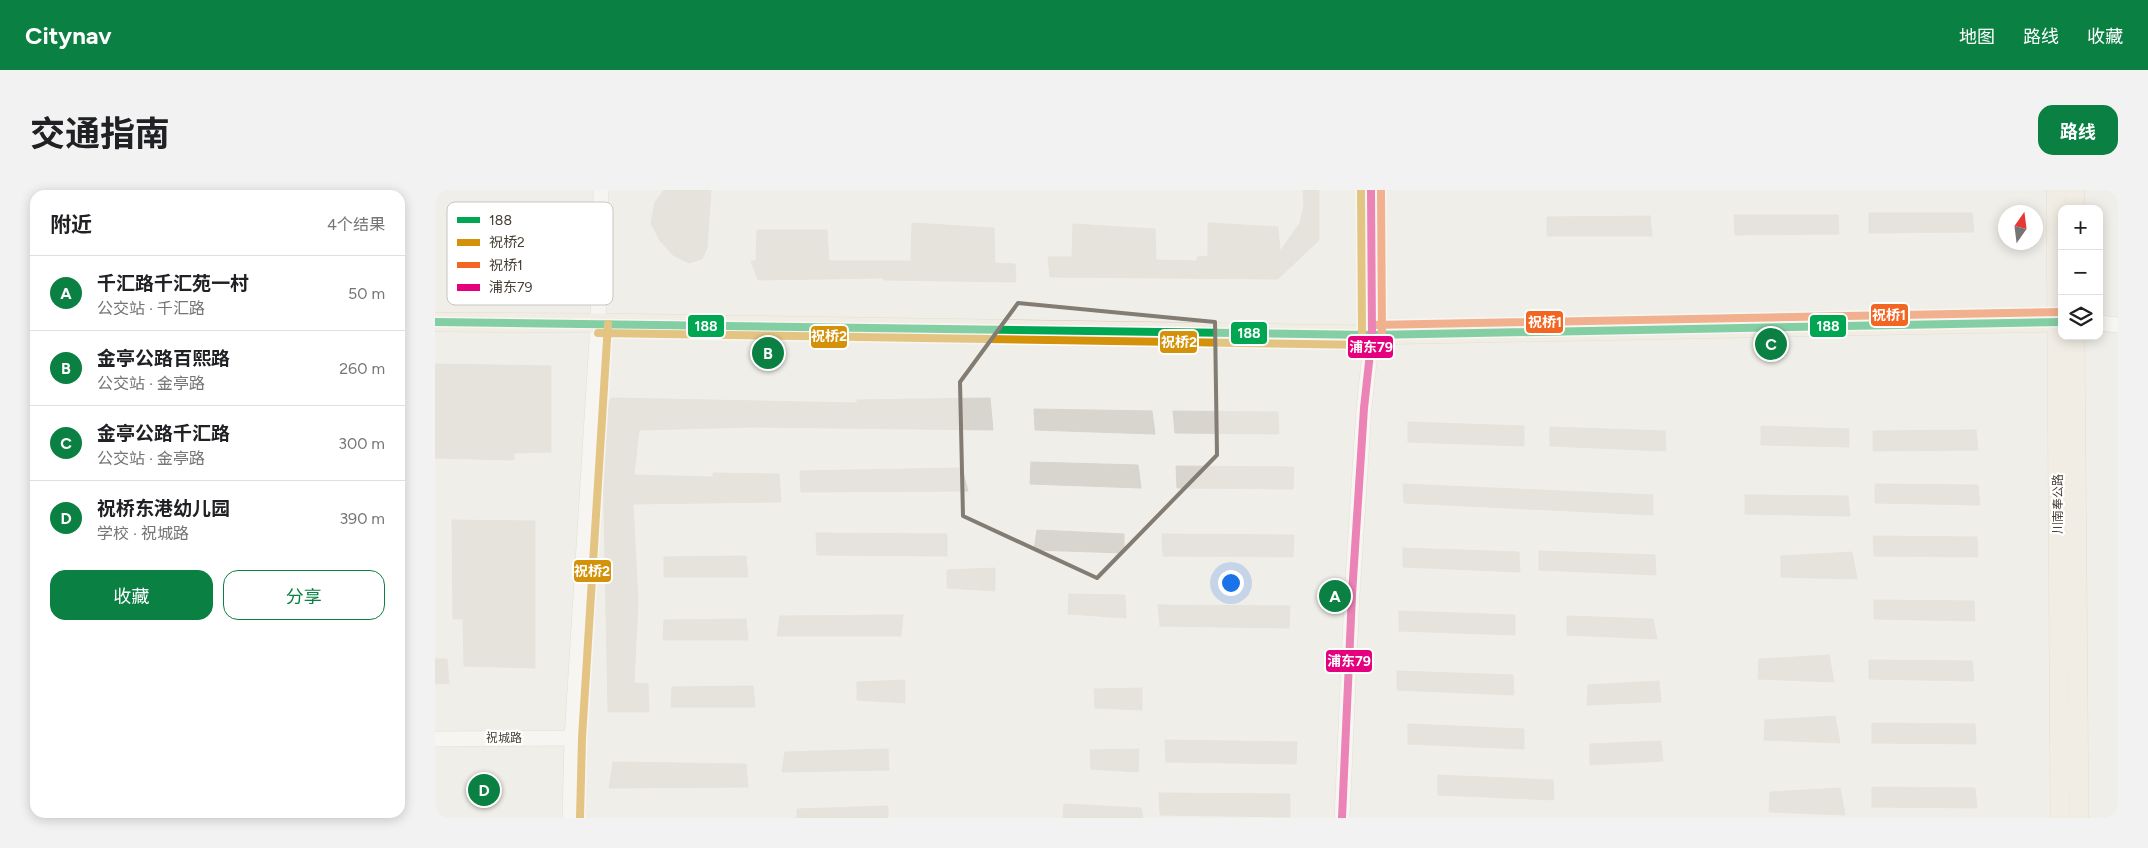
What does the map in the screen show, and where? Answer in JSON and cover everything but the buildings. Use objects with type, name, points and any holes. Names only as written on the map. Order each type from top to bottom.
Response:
[{"type":"main road","name":"川南奉公路","points":[[2056,190],[2058,295]]},
{"type":"main road","points":[[2075,190],[2075,205]]},
{"type":"main road","points":[[435,322],[598,322],[1372,334],[2058,322]]},
{"type":"main road","name":"川南奉公路","points":[[2059,340],[2060,818]]},
{"type":"main road","name":"川南奉公路","points":[[2075,340],[2079,818]]},
{"type":"street","points":[[1343,818],[1352,595],[1364,408],[1372,334],[1371,190]]},
{"type":"street","points":[[570,818],[572,738],[598,305]]},
{"type":"street","points":[[2103,323],[2118,325]]},
{"type":"street","name":"祝城路","points":[[435,739],[572,738]]},
{"type":"highlighted area","points":[[1018,303],[1215,322],[1217,455],[1097,578],[963,516],[960,382]]},
{"type":"transit line","name":"祝桥2","points":[[1361,190],[1362,335]]},
{"type":"transit line","name":"浦东79","points":[[1342,818],[1352,595],[1364,408],[1372,335],[1371,190]]},
{"type":"transit line","name":"祝桥1","points":[[1381,190],[1382,335]]},
{"type":"transit line","name":"祝桥1","points":[[1372,325],[2058,312]]},
{"type":"transit line","name":"188","points":[[435,322],[1372,335],[2058,322]]},
{"type":"transit line","name":"祝桥2","points":[[580,818],[582,738],[608,324]]},
{"type":"transit line","name":"祝桥2","points":[[598,333],[1372,345]]},
{"type":"place","name":"金亭公路千汇路","points":[[1771,344]]},
{"type":"place","name":"金亭公路百熙路","points":[[768,353]]},
{"type":"place","name":"千汇路千汇苑一村","points":[[1335,596]]},
{"type":"place","name":"祝桥东港幼儿园","points":[[484,790]]}]
